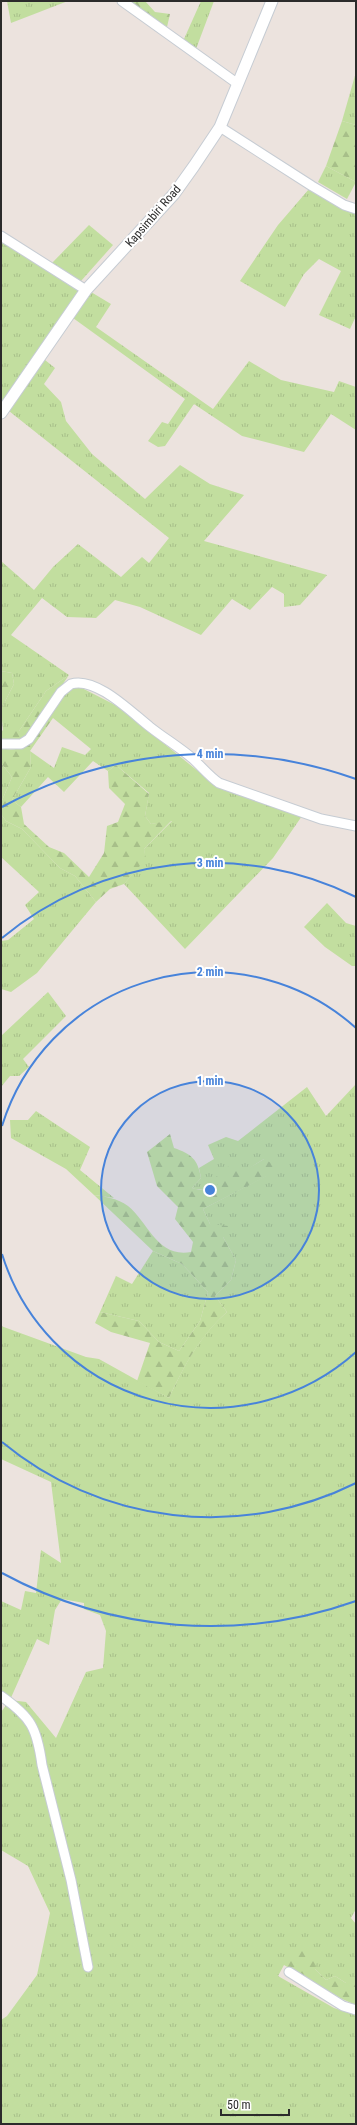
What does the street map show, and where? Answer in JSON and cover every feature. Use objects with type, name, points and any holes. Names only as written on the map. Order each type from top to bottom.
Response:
[{"type":"street","points":[[122,1],[238,84]]},
{"type":"street","name":"Kapsimbiri Road","points":[[1,413],[86,290],[174,194],[220,127],[272,1]]},
{"type":"street","points":[[220,127],[312,186],[344,205],[356,209]]},
{"type":"street","points":[[1,236],[86,290]]},
{"type":"street","points":[[1,744],[25,742],[29,739],[61,692],[71,684],[86,684],[111,696],[128,707],[148,725],[194,759],[207,774],[220,783],[321,819],[356,826]]},
{"type":"street","points":[[1,1696],[21,1710],[30,1722],[38,1739],[42,1765],[79,1916],[88,1967]]},
{"type":"street","points":[[289,1972],[343,2006],[356,2010]]},
{"type":"green space","points":[[7,1],[68,1],[11,23]]},
{"type":"green space","points":[[130,1],[145,1],[155,12],[170,14],[167,27]]},
{"type":"green space","points":[[201,1],[214,1],[196,49],[184,39]]},
{"type":"green space","points":[[356,72],[356,125],[342,121]]},
{"type":"green space","points":[[342,121],[356,125],[356,182],[326,166]]},
{"type":"green space","points":[[326,166],[356,182],[347,199],[318,182]]},
{"type":"green space","points":[[309,189],[356,213],[356,316],[350,329],[319,315],[341,271],[319,259],[304,274],[285,307],[240,281],[278,225]]},
{"type":"green space","points":[[89,225],[113,245],[81,281],[52,263]]},
{"type":"green space","points":[[1,242],[81,291],[1,404]]},
{"type":"green space","points":[[91,292],[111,304],[96,327],[213,409],[249,361],[281,380],[334,392],[339,381],[356,387],[356,430],[331,414],[304,452],[242,436],[194,404],[165,446],[158,447],[148,441],[162,422],[168,424],[185,399],[73,318]]},
{"type":"green space","points":[[45,360],[55,368],[44,384],[61,402],[66,421],[92,454],[145,499],[180,465],[210,484],[244,495],[204,541],[327,575],[300,605],[284,607],[284,594],[272,587],[250,610],[232,599],[201,635],[140,607],[115,600],[96,618],[67,617],[42,598],[11,635],[69,675],[46,691],[19,731],[3,731],[1,709],[14,684],[12,673],[1,671],[1,561],[34,590],[53,567],[78,544],[121,577],[142,557],[149,563],[169,538],[9,411]]},
{"type":"green space","points":[[1,671],[12,673],[14,684],[1,709]]},
{"type":"green space","points":[[69,675],[28,735],[18,740],[1,739],[1,729],[3,731],[19,731],[46,691]]},
{"type":"green space","points":[[80,687],[119,707],[215,785],[302,816],[273,858],[185,949],[124,884],[145,859],[144,849],[172,821],[151,824],[145,816],[149,793],[116,765],[108,771],[93,761],[64,792],[48,777],[21,807],[12,800],[31,767],[30,751],[54,768],[62,747],[85,755],[91,749],[53,718],[53,710],[69,689]]},
{"type":"green space","points":[[53,710],[53,718],[30,751],[31,767],[12,800],[21,807],[24,824],[49,847],[64,853],[89,877],[104,853],[107,826],[118,822],[125,804],[109,788],[108,771],[116,765],[149,794],[145,816],[151,824],[172,820],[144,849],[146,859],[124,884],[110,889],[96,902],[75,876],[60,868],[22,829],[6,821],[1,814],[1,803],[12,777],[1,763],[1,748],[11,749],[26,745],[33,739]]},
{"type":"green space","points":[[1,763],[12,777],[1,803]]},
{"type":"green space","points":[[1,814],[6,821],[22,829],[60,868],[75,876],[96,902],[37,973],[11,992],[1,989],[1,941],[8,940],[34,919],[25,905],[39,892],[1,857]]},
{"type":"green space","points":[[327,903],[346,923],[356,926],[356,966],[352,966],[325,947],[304,927]]},
{"type":"green space","points":[[48,992],[66,1016],[23,1059],[29,1067],[19,1076],[10,1076],[1,1087],[1,1036]]},
{"type":"green space","points":[[356,1084],[356,1909],[351,1918],[356,1924],[356,1983],[346,1983],[335,1976],[326,1980],[315,1969],[284,1965],[278,1976],[334,2008],[356,2015],[356,2124],[1,2124],[1,2020],[7,2016],[37,1975],[50,1913],[28,1866],[1,1850],[1,1712],[10,1700],[1,1692],[1,1601],[21,1610],[25,1591],[36,1593],[41,1550],[61,1563],[51,1482],[1,1459],[1,1326],[86,1357],[99,1359],[169,1398],[187,1363],[201,1341],[217,1321],[227,1312],[215,1296],[231,1280],[236,1260],[223,1237],[210,1224],[203,1209],[266,1176],[264,1159],[239,1176],[220,1186],[201,1190],[192,1188],[201,1178],[199,1168],[214,1159],[208,1145],[226,1137],[238,1141],[307,1087],[326,1116]],"holes":[[[62,1599],[84,1603],[84,1609],[100,1615],[106,1631],[103,1668],[86,1672],[56,1738],[26,1702],[10,1700],[37,1639],[49,1645],[55,1610]]]},
{"type":"green space","points":[[36,1111],[90,1147],[80,1170],[114,1198],[94,1195],[66,1169],[11,1138],[10,1120],[28,1120]]},
{"type":"green space","points":[[170,1134],[174,1148],[193,1158],[198,1166],[201,1178],[192,1188],[200,1190],[218,1186],[216,1177],[230,1165],[242,1172],[264,1159],[275,1165],[267,1176],[203,1209],[210,1224],[228,1226],[223,1237],[236,1260],[231,1280],[215,1296],[227,1312],[217,1321],[201,1341],[181,1374],[169,1398],[137,1381],[150,1343],[111,1332],[95,1323],[100,1312],[139,1321],[159,1342],[179,1351],[200,1321],[208,1292],[182,1264],[153,1251],[94,1195],[107,1197],[124,1203],[135,1213],[155,1238],[170,1250],[191,1252],[193,1242],[175,1219],[178,1207],[157,1186],[147,1152]]},
{"type":"green space","points":[[153,1251],[182,1264],[208,1292],[200,1321],[179,1351],[159,1342],[139,1321],[100,1312],[116,1276],[132,1284]]},
{"type":"green space","points":[[305,1948],[318,1958],[315,1969],[326,1980],[335,1976],[346,1983],[356,1983],[356,2005],[342,1999],[284,1965]]}]
